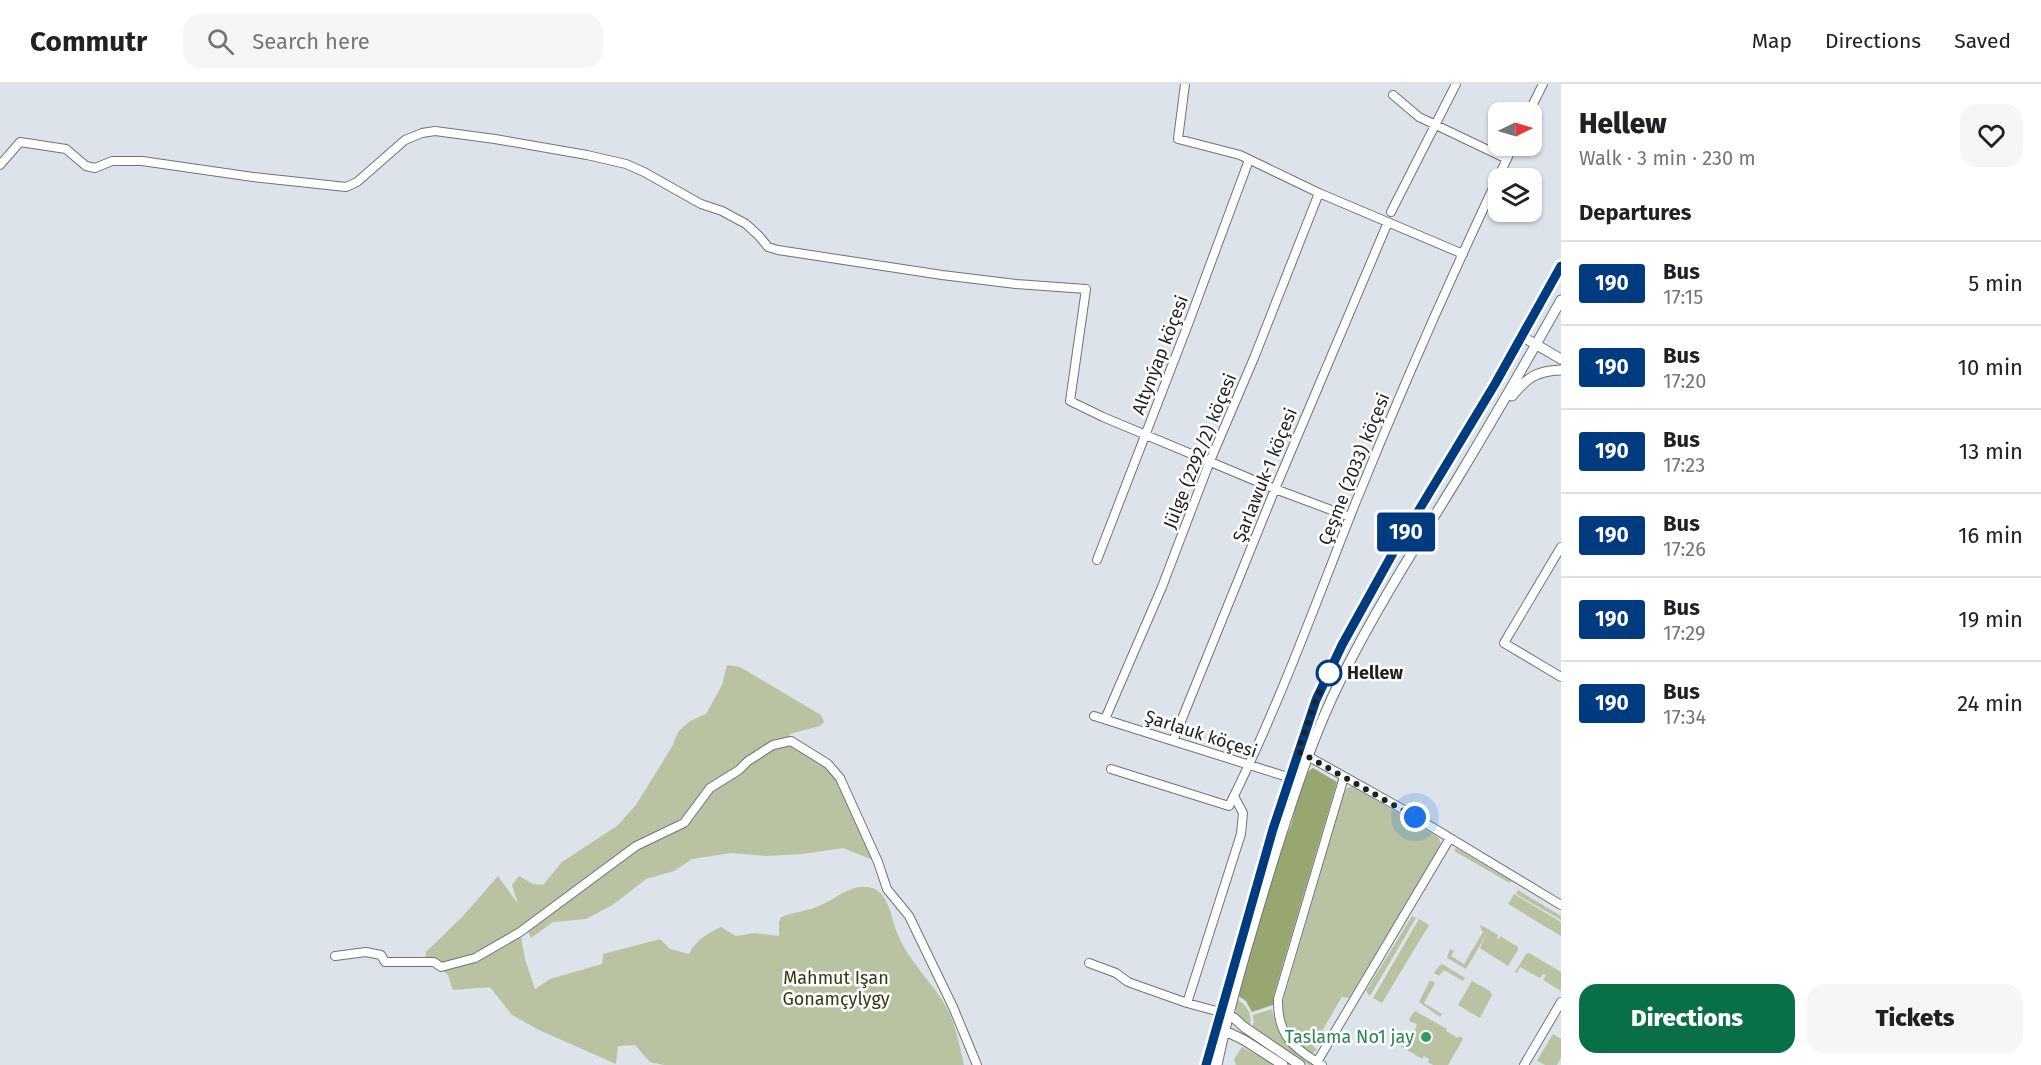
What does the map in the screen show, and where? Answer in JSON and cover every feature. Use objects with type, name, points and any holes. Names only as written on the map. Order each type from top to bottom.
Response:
[{"type":"main road","points":[[1217,1065],[1220,1012],[1303,753],[1316,700],[1342,645],[1393,553],[1523,337],[1561,266]]},
{"type":"main road","points":[[1303,753],[1344,673],[1405,564],[1492,422],[1561,300]]},
{"type":"main road","points":[[1523,337],[1561,359]]},
{"type":"main road","points":[[1492,422],[1522,384],[1535,374],[1561,370]]},
{"type":"main road","points":[[1206,1065],[1220,1029],[1230,1016],[1294,779]]},
{"type":"main road","points":[[1220,1012],[1230,1016],[1300,1065]]},
{"type":"main road","points":[[1220,1029],[1283,1065]]},
{"type":"street","points":[[1185,84],[1178,138],[1225,150],[1462,254]]},
{"type":"street","points":[[1391,212],[1456,84]]},
{"type":"street","points":[[1534,102],[1543,84]]},
{"type":"street","points":[[1393,95],[1419,117],[1507,159]]},
{"type":"street","points":[[0,165],[20,142],[66,149],[86,166],[95,168],[112,161],[142,161],[253,177],[346,187],[357,182],[405,140],[422,133],[435,131],[485,137],[626,164],[700,204],[722,211],[746,224],[768,247],[778,250],[942,275],[1086,289],[1070,401],[1275,489],[1350,517]]},
{"type":"street","name":"Çeşme (2033) köçesi","points":[[1111,769],[1229,806],[1249,766],[1315,609],[1350,517],[1413,365],[1508,156]]},
{"type":"street","name":"Altynýap köçesi","points":[[1097,560],[1249,160]]},
{"type":"street","name":"Jülge (2292/2) köçesi","points":[[1105,719],[1162,586],[1319,193]]},
{"type":"street","name":"Şarlawuk-1 köçesi","points":[[1173,741],[1275,489],[1388,222]]},
{"type":"street","points":[[1561,547],[1504,643],[1561,677]]},
{"type":"street","name":"Şarlauk köçesi","points":[[1094,716],[1294,779]]},
{"type":"street","points":[[335,956],[366,952],[381,955],[385,962],[434,962],[441,967],[475,958],[520,932],[636,846],[684,823],[710,788],[739,770],[748,761],[773,745],[791,741],[828,764],[840,778],[873,850],[887,889],[909,916],[953,1007],[977,1065]]},
{"type":"street","points":[[1303,753],[1561,905]]},
{"type":"street","points":[[1344,777],[1278,999],[1279,1021],[1288,1041],[1320,1064],[1450,838]]},
{"type":"street","points":[[1187,1003],[1241,834],[1243,813],[1234,796]]},
{"type":"street","points":[[1089,963],[1116,973],[1128,982],[1220,1012]]},
{"type":"street","points":[[1524,1065],[1561,1002]]},
{"type":"green space","name":"Mahmut Işan Gonamçylygy","points":[[727,665],[740,667],[821,715],[824,722],[820,726],[790,734],[788,744],[824,766],[840,783],[851,803],[873,860],[843,848],[768,856],[731,853],[692,859],[674,871],[646,879],[614,904],[586,919],[553,922],[531,938],[526,927],[520,931],[525,959],[535,989],[550,979],[602,964],[603,954],[660,939],[670,949],[689,954],[703,938],[721,927],[736,936],[754,933],[779,936],[781,917],[816,907],[858,887],[872,888],[883,896],[903,945],[949,1012],[964,1065],[664,1065],[650,1062],[635,1045],[618,1046],[616,1064],[541,1031],[512,1015],[490,987],[453,990],[448,975],[434,962],[425,963],[426,952],[463,916],[498,876],[518,904],[512,885],[519,876],[533,884],[543,885],[562,862],[617,826],[636,805],[673,745],[678,732],[690,721],[706,714],[722,685]]},
{"type":"green space","points":[[1313,768],[1337,782],[1274,994],[1273,1005],[1252,1012],[1246,1001],[1237,995],[1280,847],[1291,825],[1301,785]]},
{"type":"green space","points":[[1353,786],[1439,838],[1441,845],[1349,998],[1342,997],[1313,1046],[1317,1050],[1313,1053],[1299,1044],[1289,1032],[1284,1018],[1283,1001],[1344,793],[1347,788]]},
{"type":"green space","points":[[1456,848],[1511,881],[1510,883],[1454,851]]},
{"type":"green space","points":[[1518,890],[1561,916],[1561,920],[1516,894]]},
{"type":"green space","points":[[1514,894],[1561,922],[1561,936],[1508,904]]},
{"type":"green space","points":[[1412,916],[1416,918],[1370,996],[1366,991]]},
{"type":"green space","points":[[1419,919],[1429,925],[1382,1003],[1373,998]]},
{"type":"green space","points":[[1481,925],[1498,935],[1497,938],[1499,939],[1500,936],[1518,947],[1508,966],[1480,948],[1488,932],[1466,969],[1447,958],[1450,949],[1454,951],[1451,956],[1464,964],[1483,932]]},
{"type":"green space","points":[[1529,953],[1561,972],[1561,991],[1543,980],[1546,975],[1543,974],[1540,978],[1520,967],[1517,973],[1515,972],[1526,954]]},
{"type":"green space","points":[[1442,964],[1465,978],[1463,981],[1444,970],[1439,976],[1434,973]]},
{"type":"green space","points":[[1430,980],[1435,983],[1424,1003],[1442,1014],[1440,1017],[1419,1002]]},
{"type":"green space","points":[[1472,981],[1490,991],[1492,995],[1480,1018],[1458,1005]]},
{"type":"green space","points":[[1235,999],[1243,1003],[1250,1014],[1249,1027],[1236,1013]]},
{"type":"green space","points":[[1272,1009],[1281,1036],[1286,1043],[1315,1065],[1309,1065],[1251,1029],[1254,1022],[1253,1015]]},
{"type":"green space","points":[[1415,1011],[1463,1039],[1448,1065],[1433,1065],[1424,1056],[1422,1059],[1401,1046],[1404,1040],[1410,1043],[1416,1034],[1414,1033],[1417,1024],[1409,1019]]},
{"type":"green space","points":[[1553,1034],[1561,1039],[1561,1058],[1557,1065],[1545,1065],[1537,1061]]},
{"type":"green space","points":[[1242,1047],[1276,1065],[1236,1065],[1234,1059]]},
{"type":"bus line","name":"190","points":[[1206,1065],[1273,829],[1316,700],[1342,645],[1393,553],[1538,311],[1561,266]]},
{"type":"place","name":"Hellew","points":[[1329,673]]},
{"type":"place","name":"Taslama No1 jay","points":[[1426,1037]]},
{"type":"route","points":[[1329,673],[1316,700],[1298,751],[1415,817]]}]
